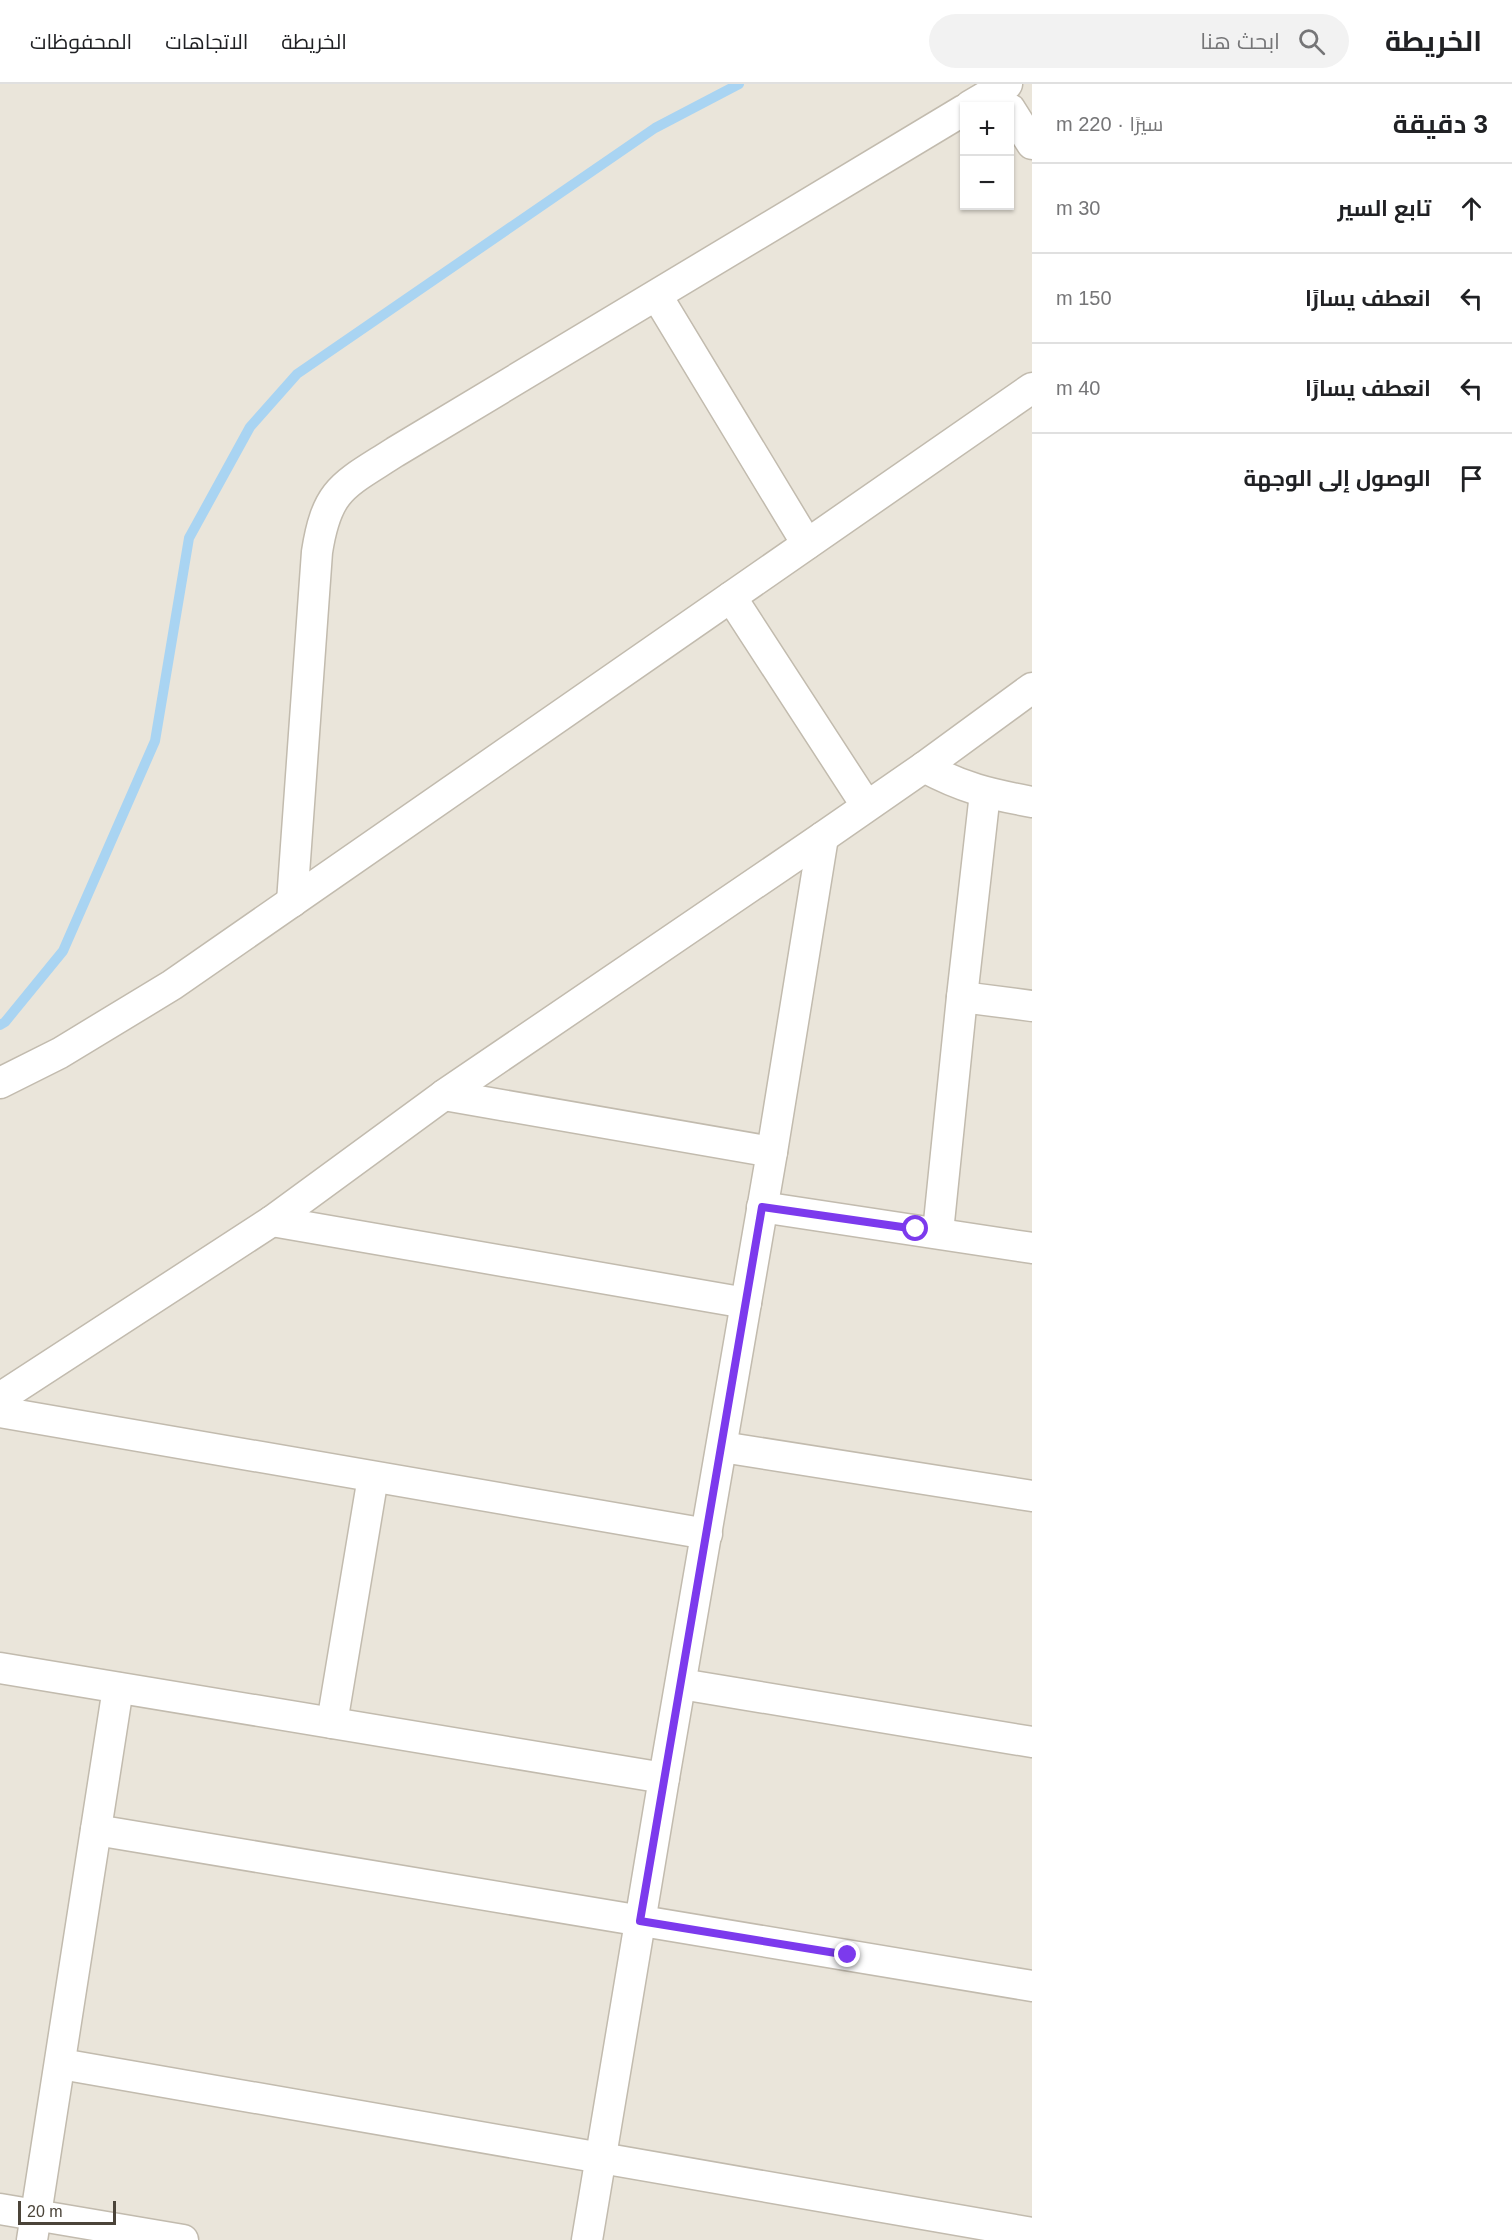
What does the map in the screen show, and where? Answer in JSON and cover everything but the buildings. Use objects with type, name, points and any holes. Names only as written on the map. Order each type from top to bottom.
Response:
[{"type":"street","points":[[986,102],[1005,97],[1032,144]]},
{"type":"street","points":[[292,902],[317,552],[322,522],[329,506],[342,488],[354,478],[960,112]]},
{"type":"street","points":[[657,296],[807,544]]},
{"type":"street","points":[[0,1083],[60,1053],[172,985],[1032,388]]},
{"type":"street","points":[[731,597],[866,805]]},
{"type":"street","points":[[0,1398],[272,1221],[444,1095],[823,837],[1032,688]]},
{"type":"street","points":[[924,767],[955,783],[986,793],[1032,802]]},
{"type":"street","points":[[938,1232],[986,793]]},
{"type":"street","points":[[587,2240],[772,1152],[823,837]]},
{"type":"street","points":[[962,997],[1032,1006]]},
{"type":"street","points":[[444,1095],[772,1152]]},
{"type":"street","points":[[762,1207],[1032,1248]]},
{"type":"street","points":[[272,1221],[746,1303]]},
{"type":"street","points":[[0,1412],[707,1534]]},
{"type":"street","points":[[722,1447],[1032,1496]]},
{"type":"street","points":[[332,1723],[373,1477]]},
{"type":"street","points":[[0,1668],[664,1778]]},
{"type":"street","points":[[681,1684],[1032,1742]]},
{"type":"street","points":[[34,2227],[118,1688]]},
{"type":"street","points":[[96,1830],[1032,1986]]},
{"type":"street","points":[[61,2064],[1032,2233]]},
{"type":"street","points":[[0,2209],[34,2227],[183,2240]]},
{"type":"shaded area","points":[[0,84],[1032,84],[1032,2240],[0,2240]]},
{"type":"waterway","points":[[0,1025],[5,1022],[63,951],[155,741],[189,538],[250,427],[297,374],[655,128],[739,84]]},
{"type":"route","points":[[848,1955],[640,1921],[762,1207],[916,1229]]}]
